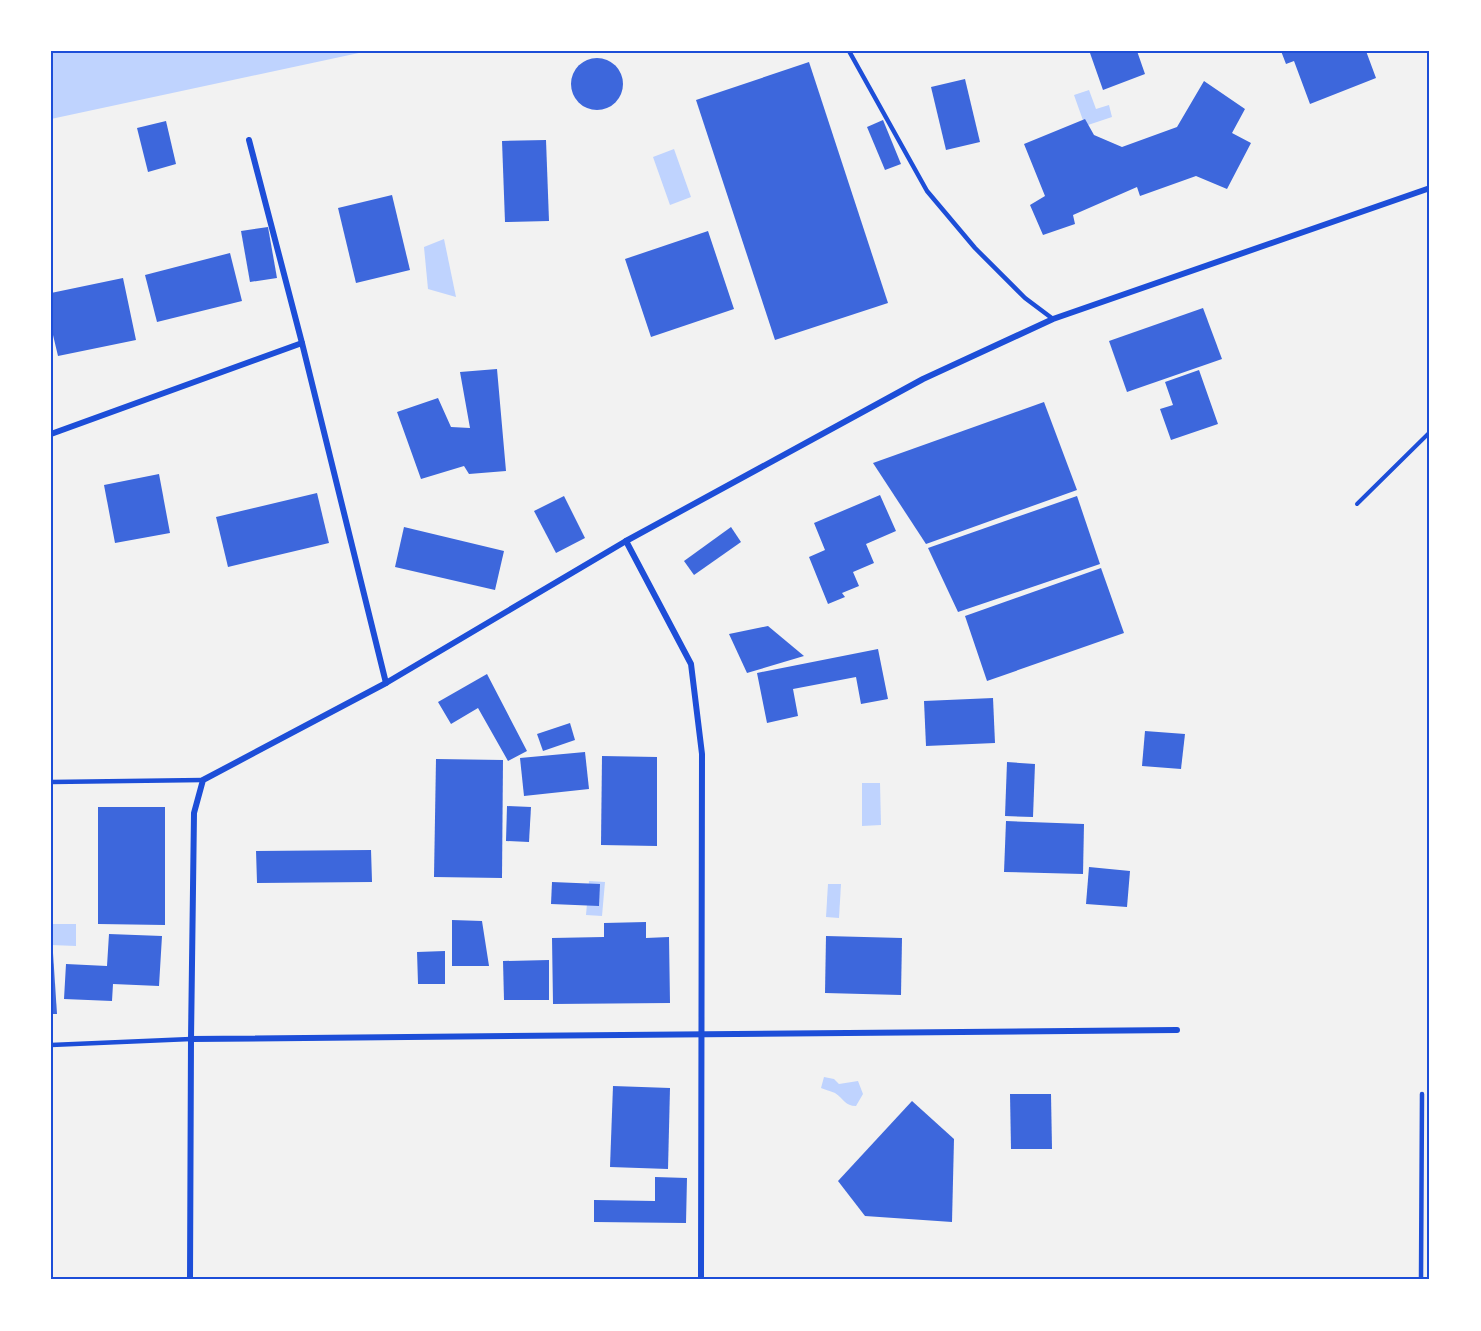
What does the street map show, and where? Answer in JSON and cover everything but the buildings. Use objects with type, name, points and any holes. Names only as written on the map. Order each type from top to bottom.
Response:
[{"type":"street","points":[[249,140],[386,683]]},
{"type":"street","points":[[190,1280],[194,813],[203,780],[386,683],[627,541],[923,379],[1053,319],[1430,188]]},
{"type":"street","points":[[51,434],[302,343]]},
{"type":"street","points":[[627,541],[691,664],[702,754],[701,1280]]},
{"type":"street","points":[[191,1038],[1177,1030]]},
{"type":"lane","points":[[849,51],[927,191],[983,256],[1025,298],[1053,319]]},
{"type":"lane","points":[[51,782],[203,780]]},
{"type":"lane","points":[[51,1045],[191,1038]]},
{"type":"lane","points":[[1421,1280],[1422,1094]]},
{"type":"path","points":[[1357,504],[1430,432]]},
{"type":"water","points":[[51,51],[368,51],[51,119]]},
{"type":"water","points":[[1089,90],[1096,109],[1109,105],[1112,117],[1085,126],[1074,95]]},
{"type":"water","points":[[674,149],[691,197],[670,205],[653,157]]},
{"type":"water","points":[[444,239],[456,297],[428,289],[424,247]]},
{"type":"water","points":[[862,783],[880,783],[881,825],[862,826]]},
{"type":"water","points":[[589,881],[605,882],[602,916],[586,915]]},
{"type":"water","points":[[828,884],[841,884],[839,918],[826,917]]},
{"type":"water","points":[[51,924],[76,924],[76,946],[51,945]]},
{"type":"water","points":[[824,1077],[834,1079],[839,1084],[858,1081],[863,1094],[856,1106],[849,1105],[835,1093],[821,1088]]}]
